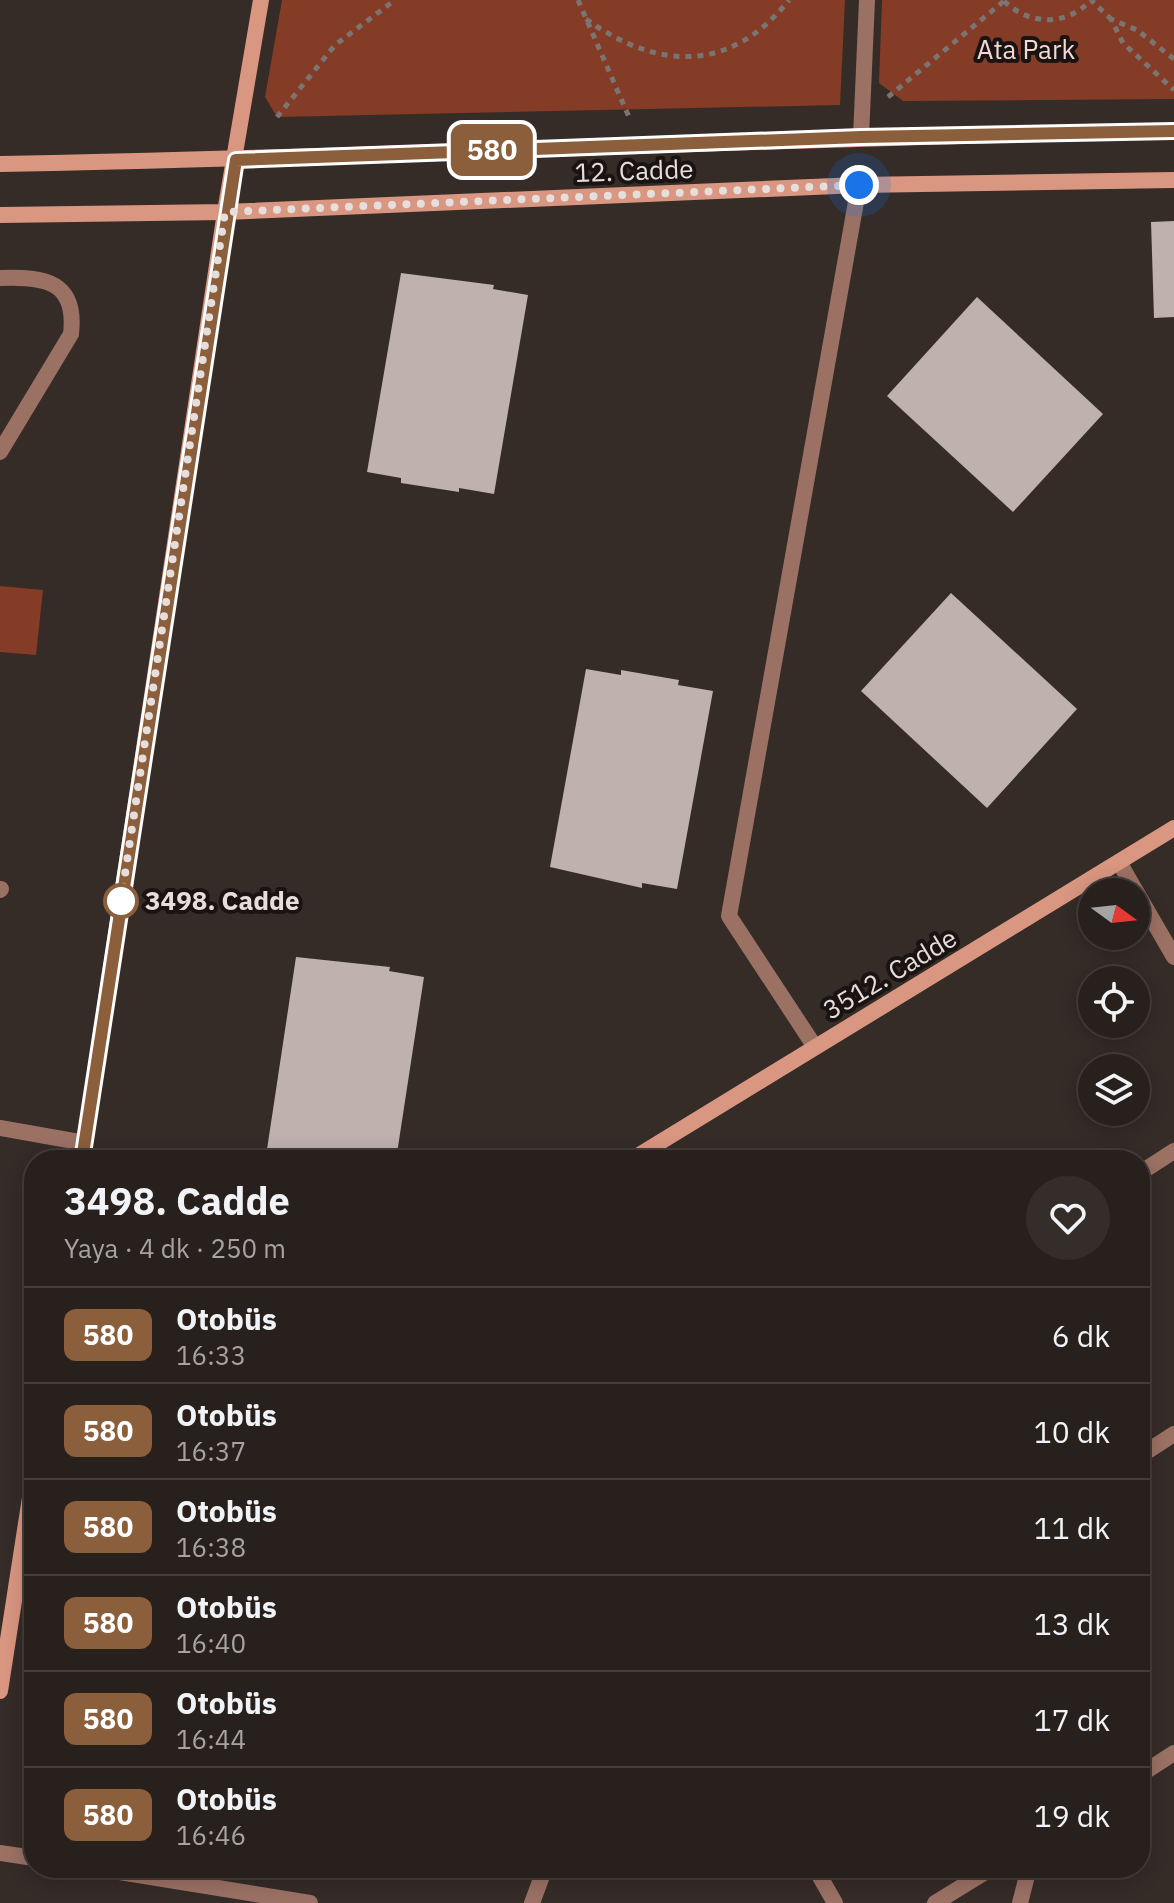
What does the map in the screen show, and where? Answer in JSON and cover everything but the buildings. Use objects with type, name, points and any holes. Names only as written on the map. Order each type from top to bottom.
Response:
[{"type":"main road","points":[[84,1150],[225,212],[261,0]]},
{"type":"main road","name":"12. Cadde","points":[[0,164],[236,160],[861,137],[1174,131]]},
{"type":"main road","name":"12. Cadde","points":[[0,215],[225,212],[859,185],[1174,180]]},
{"type":"main road","name":"3512. Cadde","points":[[647,1150],[1174,828]]},
{"type":"main road","points":[[0,1691],[24,1561]]},
{"type":"street","points":[[861,137],[867,0]]},
{"type":"street","points":[[815,1047],[729,916],[859,185]]},
{"type":"street","points":[[0,278],[52,283],[68,294],[73,312],[71,334],[0,452]]},
{"type":"street","points":[[1119,862],[1174,957]]},
{"type":"street","points":[[0,1128],[77,1150]]},
{"type":"street","points":[[1150,1167],[1174,1151]]},
{"type":"street","points":[[1150,1450],[1174,1434]]},
{"type":"street","points":[[1150,1769],[1174,1753]]},
{"type":"street","points":[[0,1853],[24,1857]]},
{"type":"street","points":[[156,1878],[310,1903]]},
{"type":"street","points":[[532,1903],[541,1878]]},
{"type":"street","points":[[821,1878],[835,1903]]},
{"type":"street","points":[[935,1903],[976,1878]]},
{"type":"street","points":[[1020,1903],[1026,1878]]},
{"type":"path","points":[[277,117],[335,45],[395,0]]},
{"type":"path","points":[[578,0],[629,117]]},
{"type":"path","points":[[586,19],[641,52],[677,57],[713,54],[746,39],[773,21],[789,0]]},
{"type":"path","points":[[886,99],[1004,1],[1031,19],[1050,21],[1068,17],[1091,0],[1111,19],[1123,43],[1174,90]]},
{"type":"path","points":[[1111,19],[1137,30],[1174,59]]},
{"type":"green space","points":[[282,0],[845,0],[840,105],[277,117],[265,97]]},
{"type":"green space","name":"Ata Park","points":[[882,0],[1174,0],[1174,99],[903,101],[879,83]]},
{"type":"green space","points":[[0,586],[43,590],[36,655],[0,652]]},
{"type":"bus line","name":"580","points":[[84,1150],[225,212],[236,160],[861,137],[1174,131]]},
{"type":"place","name":"3498. Cadde","points":[[121,901]]},
{"type":"route","points":[[121,901],[225,212],[859,185]]}]
